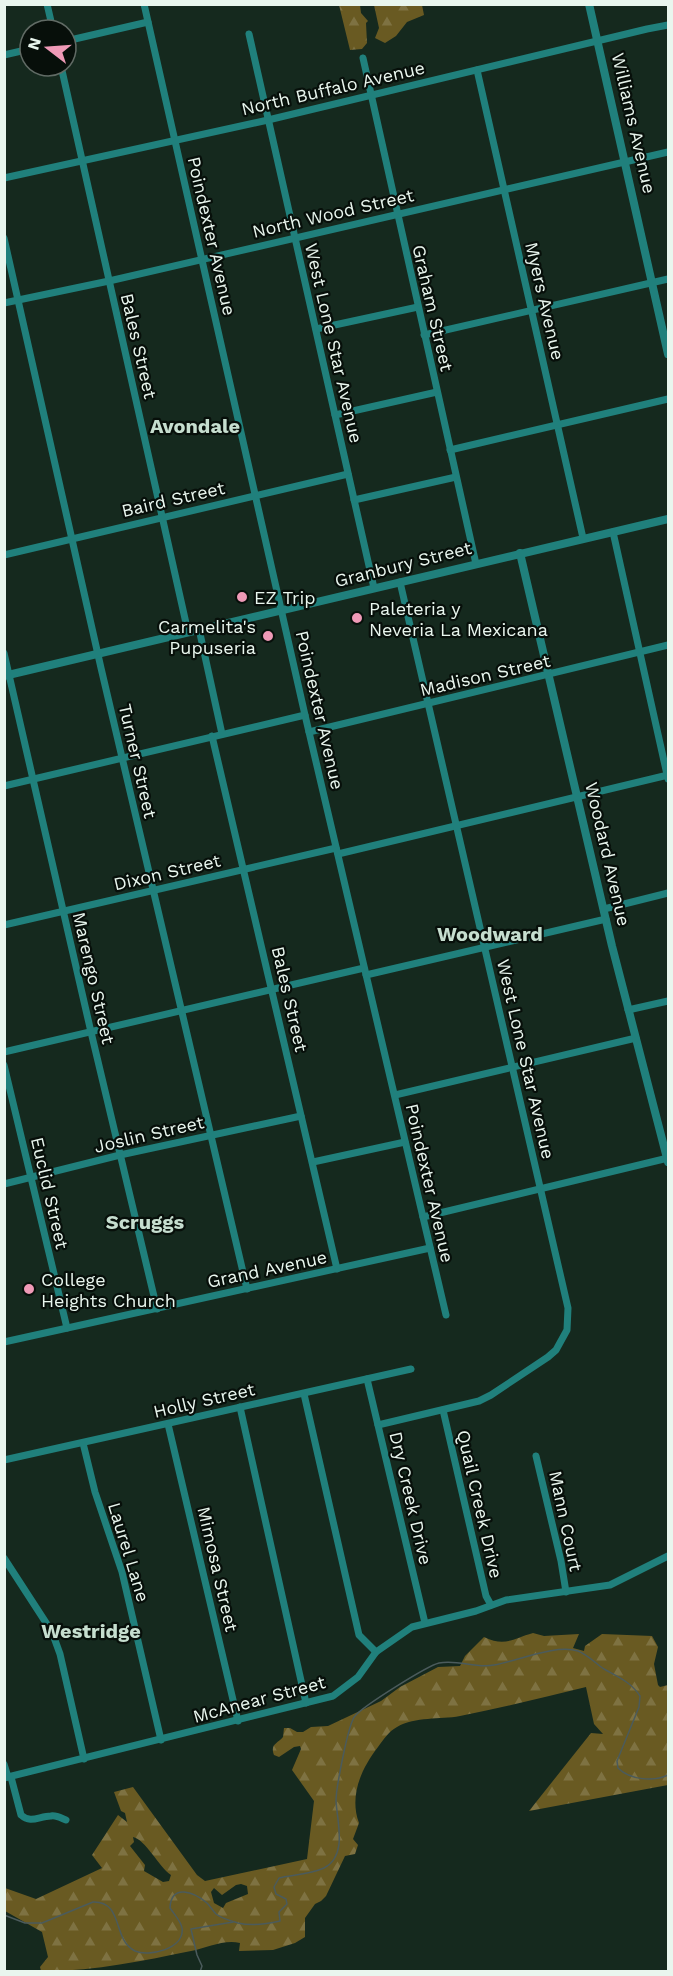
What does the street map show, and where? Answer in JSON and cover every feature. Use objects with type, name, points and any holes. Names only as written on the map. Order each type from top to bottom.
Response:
[{"type":"street","name":"Poindexter Avenue","points":[[144,4],[281,611],[446,1315]]},
{"type":"street","name":"Williams Avenue","points":[[589,4],[669,354]]},
{"type":"street","points":[[78,38],[148,22]]},
{"type":"street","name":"North Buffalo Avenue","points":[[4,178],[268,120],[598,40],[668,26]]},
{"type":"street","name":"West Lone Star Avenue","points":[[249,34],[374,588]]},
{"type":"street","name":"Graham Street","points":[[363,58],[476,564]]},
{"type":"street","name":"Myers Avenue","points":[[477,70],[584,538]]},
{"type":"street","name":"Bales Street","points":[[64,78],[188,632]]},
{"type":"street","name":"North Wood Street","points":[[4,303],[669,152]]},
{"type":"street","name":"Turner Street","points":[[4,238],[98,653],[247,1289]]},
{"type":"street","points":[[424,335],[669,279]]},
{"type":"street","points":[[316,329],[418,307]]},
{"type":"street","points":[[334,415],[437,392]]},
{"type":"street","points":[[450,450],[669,399]]},
{"type":"street","name":"Baird Street","points":[[4,555],[348,474]]},
{"type":"street","points":[[354,500],[456,477]]},
{"type":"street","name":"Granbury Street","points":[[7,675],[669,519]]},
{"type":"street","points":[[613,532],[668,776]]},
{"type":"street","name":"Woodard Avenue","points":[[520,553],[628,1010],[668,1160]]},
{"type":"street","name":"West Lone Star Avenue","points":[[378,1425],[486,1398],[548,1357],[563,1340],[569,1319],[541,1188],[400,582]]},
{"type":"street","points":[[198,629],[222,734]]},
{"type":"street","name":"Madison Street","points":[[309,732],[669,645]]},
{"type":"street","name":"Marengo Street","points":[[4,653],[7,675],[157,1309]]},
{"type":"street","points":[[4,786],[123,756],[305,715]]},
{"type":"street","name":"Bales Street","points":[[212,736],[338,1269]]},
{"type":"street","name":"Dixon Street","points":[[4,925],[243,869],[455,826],[668,776]]},
{"type":"street","points":[[604,909],[669,894]]},
{"type":"street","points":[[4,1052],[182,1010],[484,947],[606,918]]},
{"type":"street","points":[[628,1010],[669,1001]]},
{"type":"street","points":[[394,1095],[636,1038]]},
{"type":"street","name":"Euclid Street","points":[[4,1065],[67,1328]]},
{"type":"street","name":"Joslin Street","points":[[4,1184],[120,1155],[301,1116]]},
{"type":"street","points":[[313,1162],[405,1142]]},
{"type":"street","points":[[423,1216],[668,1160]]},
{"type":"street","name":"Grand Avenue","points":[[4,1342],[430,1248]]},
{"type":"street","name":"Holly Street","points":[[4,1460],[411,1370]]},
{"type":"street","name":"Dry Creek Drive","points":[[368,1379],[425,1623]]},
{"type":"street","points":[[304,1394],[360,1635],[376,1652]]},
{"type":"street","points":[[240,1407],[306,1703]]},
{"type":"street","name":"Quail Creek Drive","points":[[442,1410],[490,1605]]},
{"type":"street","name":"Mimosa Street","points":[[168,1424],[238,1721]]},
{"type":"street","name":"Laurel Lane","points":[[83,1443],[95,1492],[122,1572],[161,1740]]},
{"type":"street","name":"Mann Court","points":[[536,1456],[566,1592]]},
{"type":"street","name":"McAnear Street","points":[[8,1778],[333,1696],[358,1677],[376,1652],[412,1626],[476,1611],[514,1599],[614,1584],[669,1556]]},
{"type":"street","points":[[4,1558],[42,1613],[52,1632],[60,1654],[84,1759]]},
{"type":"street","points":[[4,1764],[21,1815],[33,1820],[53,1815],[66,1820]]},
{"type":"green space","points":[[339,5],[360,5],[361,13],[368,21],[366,23],[367,43],[362,49],[350,50]]},
{"type":"green space","points":[[374,5],[422,5],[424,15],[407,22],[396,36],[385,43],[375,38],[379,28]]},
{"type":"green space","points":[[533,1633],[544,1636],[579,1634],[573,1648],[584,1651],[585,1646],[602,1634],[652,1636],[658,1647],[654,1664],[658,1685],[660,1687],[668,1685],[668,1785],[529,1811],[591,1733],[603,1734],[594,1724],[586,1687],[460,1716],[412,1721],[389,1733],[366,1764],[356,1793],[356,1813],[359,1823],[353,1839],[358,1845],[355,1854],[345,1856],[326,1896],[315,1904],[305,1918],[305,1937],[273,1950],[239,1951],[240,1943],[228,1942],[116,1965],[79,1970],[41,1971],[40,1967],[48,1957],[42,1932],[5,1911],[5,1888],[36,1899],[102,1868],[92,1855],[118,1815],[127,1822],[114,1792],[133,1787],[197,1875],[205,1881],[307,1859],[314,1801],[292,1770],[301,1749],[300,1746],[294,1747],[279,1757],[274,1755],[274,1746],[283,1737],[284,1728],[303,1732],[311,1727],[328,1726],[381,1701],[400,1687],[438,1667],[460,1666],[465,1656],[484,1637],[503,1642]],"holes":[[[133,1837],[138,1839],[171,1875],[169,1881],[163,1882],[144,1871],[145,1865],[130,1846],[134,1842]],[[241,1884],[247,1886],[248,1894],[226,1903],[223,1908],[214,1903],[211,1892],[214,1888],[222,1895]]]},
{"type":"waterway","points":[[4,1915],[25,1923],[42,1923],[93,1902],[103,1903],[114,1914],[128,1946],[141,1953],[165,1950],[178,1941],[182,1928],[170,1908],[171,1900],[179,1893],[190,1893],[196,1896],[207,1903],[218,1915],[238,1923],[259,1924],[280,1921],[279,1912],[287,1904],[286,1899],[276,1894],[274,1887],[279,1878],[324,1868],[331,1862],[339,1847],[336,1801],[346,1743],[355,1716],[395,1687],[439,1663],[453,1662],[487,1666],[548,1651],[569,1649],[578,1651],[628,1683],[640,1696],[639,1707],[617,1761],[618,1768],[642,1779],[656,1779],[668,1775]]},
{"type":"waterway","points":[[200,1972],[202,1966],[191,1929],[233,1922]]},
{"type":"place","name":"EZ Trip","points":[[242,597]]},
{"type":"place","name":"Paleteria y Neveria La Mexicana","points":[[357,618]]},
{"type":"place","name":"Carmelita's Pupuseria","points":[[268,636]]},
{"type":"place","name":"College Heights Church","points":[[29,1289]]},
{"type":"district","name":"Avondale","points":[[195,426]]},
{"type":"district","name":"Woodward","points":[[490,934]]},
{"type":"district","name":"Scruggs","points":[[145,1222]]},
{"type":"district","name":"Westridge","points":[[91,1631]]}]
